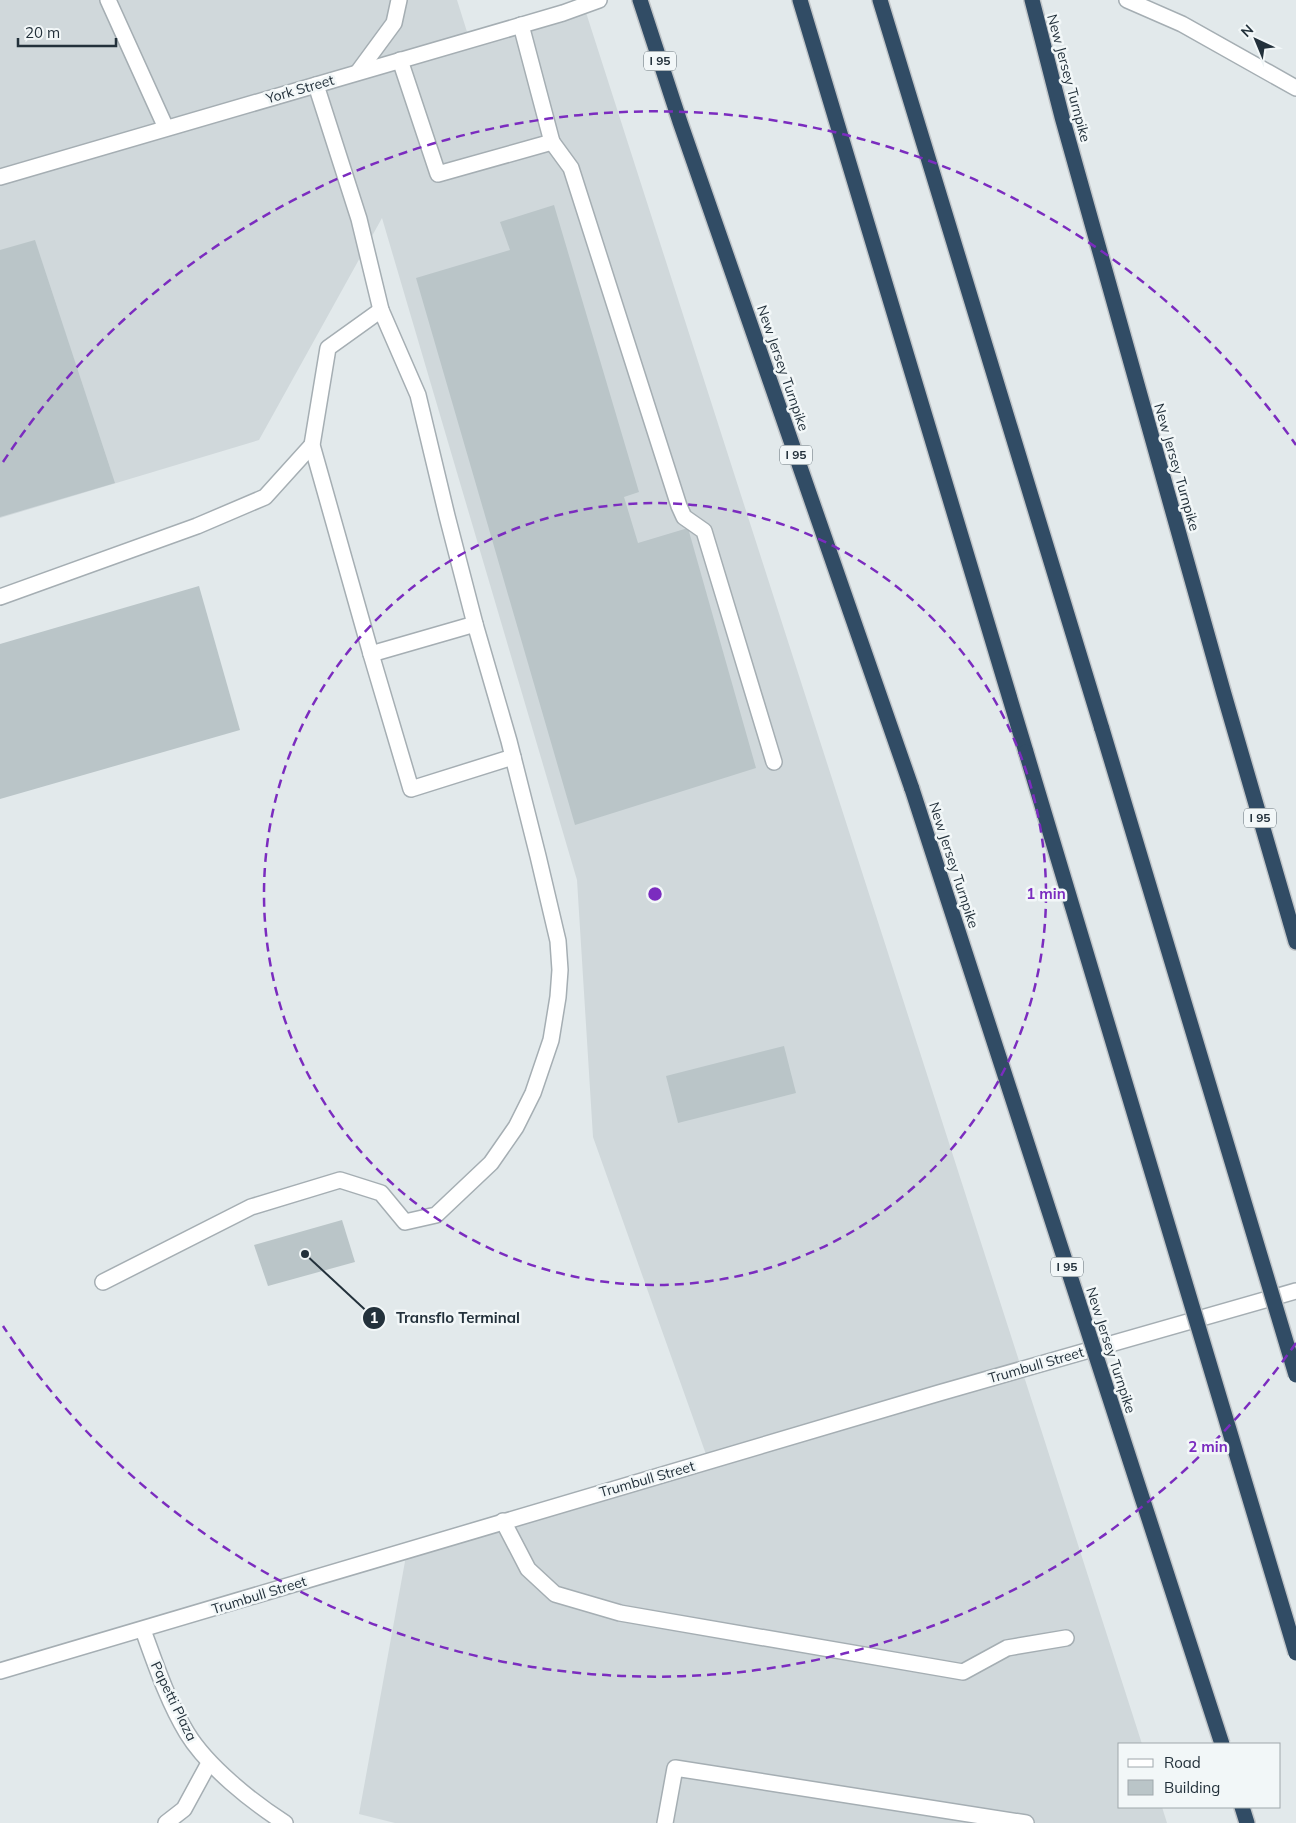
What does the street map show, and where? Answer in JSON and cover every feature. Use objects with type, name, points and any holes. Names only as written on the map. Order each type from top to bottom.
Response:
[{"type":"highway","name":"New Jersey Turnpike","points":[[640,0],[680,122],[912,789],[1222,1743]]},
{"type":"highway","points":[[800,0],[1296,1653]]},
{"type":"highway","points":[[880,0],[1102,728],[1296,1375]]},
{"type":"highway","name":"New Jersey Turnpike","points":[[1032,0],[1062,117],[1224,694],[1296,942]]},
{"type":"highway","points":[[1242,1808],[1247,1823]]},
{"type":"street","points":[[108,0],[166,128]]},
{"type":"street","points":[[358,72],[394,23],[400,0]]},
{"type":"street","name":"York Street","points":[[0,176],[563,13],[599,0]]},
{"type":"street","points":[[1128,0],[1182,24],[1296,88]]},
{"type":"street","points":[[521,25],[552,142],[571,168],[679,506],[684,518],[704,531],[774,762]]},
{"type":"street","points":[[400,60],[438,174],[552,142]]},
{"type":"street","points":[[103,1282],[251,1207],[340,1180],[381,1193],[405,1222],[436,1215],[491,1164],[516,1127],[533,1093],[551,1040],[560,970],[558,941],[513,757],[475,624],[418,395],[381,310],[358,219],[316,85]]},
{"type":"street","points":[[381,310],[328,348],[312,445],[371,654],[411,789],[513,757]]},
{"type":"street","points":[[0,597],[197,526],[265,498],[312,445]]},
{"type":"street","points":[[371,654],[475,624]]},
{"type":"street","name":"Trumbull Street","points":[[0,1671],[929,1396],[1296,1291]]},
{"type":"street","points":[[503,1521],[528,1569],[555,1594],[620,1613],[963,1672],[1007,1648],[1066,1638]]},
{"type":"street","name":"Papetti Plaza","points":[[143,1630],[160,1678],[186,1732],[209,1762],[268,1813],[285,1823]]},
{"type":"street","points":[[166,1823],[184,1809],[209,1762]]},
{"type":"street","points":[[665,1823],[675,1768],[1026,1823]]},
{"type":"shaded area","points":[[0,0],[457,0],[468,35],[582,0],[1142,1743],[1118,1743],[1118,1808],[1162,1808],[1167,1823],[395,1823],[359,1814],[408,1545],[708,1460],[593,1137],[577,880],[382,218],[259,440],[0,518]]},
{"type":"building","points":[[554,205],[639,492],[624,497],[638,543],[688,528],[756,768],[575,825],[416,278],[510,250],[500,222]]},
{"type":"building","points":[[35,240],[115,483],[0,517],[0,250]]},
{"type":"building","points":[[199,586],[240,730],[0,799],[0,644]]},
{"type":"building","points":[[784,1046],[796,1093],[678,1123],[666,1076]]},
{"type":"building","points":[[342,1220],[355,1262],[268,1286],[254,1245]]},
{"type":"place","name":"Transflo Terminal","points":[[305,1254]]}]
